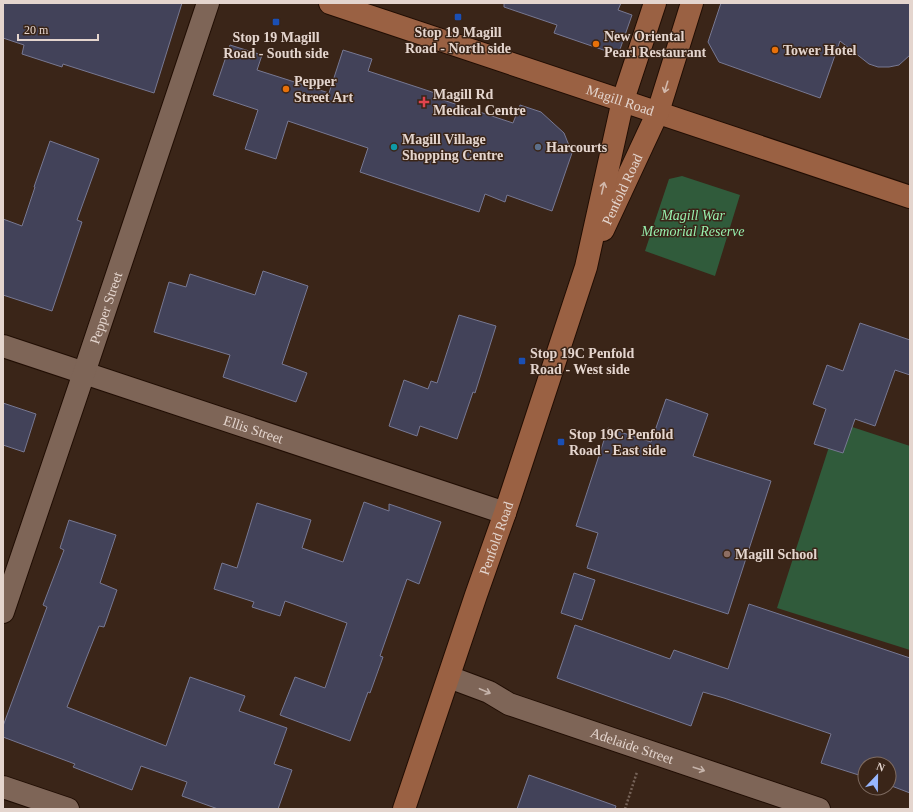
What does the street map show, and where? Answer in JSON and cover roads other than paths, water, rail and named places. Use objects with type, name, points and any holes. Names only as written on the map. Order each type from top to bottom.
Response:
[{"type":"main road","name":"Magill Road","points":[[330,3],[910,197]]},
{"type":"main road","name":"Penfold Road","points":[[404,809],[505,513],[586,267],[622,100],[655,3]]},
{"type":"main road","name":"Penfold Road","points":[[586,267],[658,112],[692,3]]},
{"type":"street","name":"Pepper Street","points":[[3,612],[208,3]]},
{"type":"street","name":"Ellis Street","points":[[3,346],[505,513]]},
{"type":"street","name":"Adelaide Street","points":[[449,677],[489,692],[509,704],[644,751],[819,809]]},
{"type":"street","points":[[3,787],[68,809]]},
{"type":"place","name":"Stop 19 Magill Road - North side","points":[[458,17]]},
{"type":"place","name":"Stop 19 Magill Road - South side","points":[[276,22]]},
{"type":"place","name":"New Oriental Pearl Restaurant","points":[[596,44]]},
{"type":"place","name":"Tower Hotel","points":[[775,50]]},
{"type":"place","name":"Pepper Street Art","points":[[286,89]]},
{"type":"place","name":"Magill Rd Medical Centre","points":[[424,102]]},
{"type":"place","name":"Magill Village Shopping Centre","points":[[394,147]]},
{"type":"place","name":"Harcourts","points":[[538,147]]},
{"type":"place","name":"Stop 19C Penfold Road - West side","points":[[522,361]]},
{"type":"place","name":"Stop 19C Penfold Road - East side","points":[[561,442]]},
{"type":"place","name":"Magill School","points":[[727,554]]},
{"type":"park label","name":"Magill War Memorial Reserve","points":[[693,224]]}]
